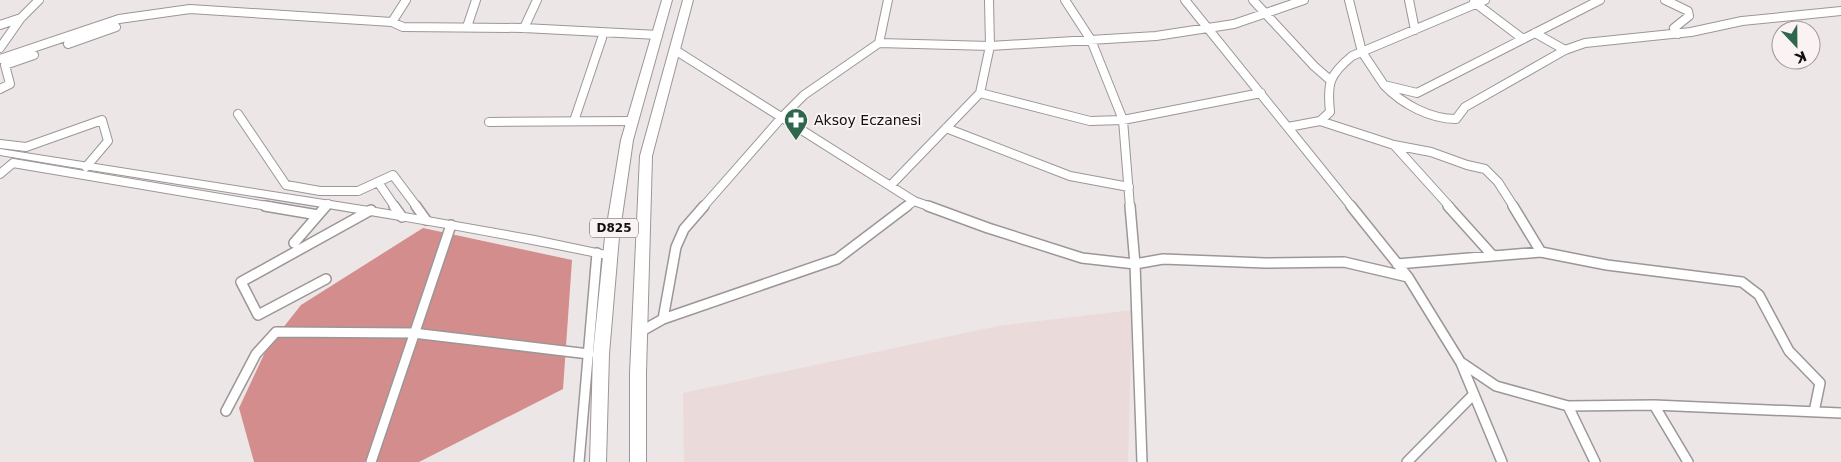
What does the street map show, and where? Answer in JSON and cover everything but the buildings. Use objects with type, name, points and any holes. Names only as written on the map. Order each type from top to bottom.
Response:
[{"type":"highway","name":"D825","points":[[598,462],[604,254],[633,121],[667,0]]},
{"type":"highway","name":"D825","points":[[638,462],[638,374],[646,156],[688,0]]},
{"type":"street","points":[[0,48],[21,18],[39,0]]},
{"type":"street","points":[[190,9],[198,0]]},
{"type":"street","points":[[392,22],[406,0]]},
{"type":"street","points":[[467,27],[476,0]]},
{"type":"street","points":[[524,28],[536,0]]},
{"type":"street","points":[[879,43],[888,0]]},
{"type":"street","points":[[890,186],[980,93],[990,46],[990,0]]},
{"type":"street","points":[[1065,0],[1091,40],[1124,120],[1135,264],[1142,462]]},
{"type":"street","points":[[1185,0],[1408,277],[1462,363],[1502,462]]},
{"type":"street","points":[[1253,0],[1314,66],[1330,80]]},
{"type":"street","points":[[663,319],[676,247],[684,229],[782,117],[804,95],[879,43],[990,46],[1156,36],[1209,29],[1264,14],[1304,0]]},
{"type":"street","points":[[1349,0],[1362,52],[1384,85],[1394,95],[1432,116],[1444,119],[1456,119],[1465,107],[1565,50],[1584,43],[1678,34],[1742,21],[1810,12],[1841,11]]},
{"type":"street","points":[[1408,0],[1415,30]]},
{"type":"street","points":[[1320,121],[1330,112],[1328,86],[1334,70],[1352,56],[1415,30],[1474,2],[1485,0]]},
{"type":"street","points":[[1384,85],[1417,93],[1600,0]]},
{"type":"street","points":[[1665,0],[1688,11],[1689,16],[1674,28],[1678,34]]},
{"type":"street","points":[[1474,2],[1523,40]]},
{"type":"street","points":[[1,60],[119,19],[190,9],[392,22],[403,27],[524,28],[658,35]]},
{"type":"street","points":[[0,25],[21,18]]},
{"type":"street","points":[[0,89],[10,84],[5,65],[116,27]]},
{"type":"street","points":[[1535,33],[1565,50]]},
{"type":"street","points":[[574,121],[602,38]]},
{"type":"street","points":[[675,50],[914,201],[988,228],[1082,258],[1135,264],[1162,258],[1264,263],[1344,262],[1408,277]]},
{"type":"street","points":[[980,93],[1090,121],[1124,120],[1261,93]]},
{"type":"street","points":[[238,114],[286,185],[320,191],[358,191],[394,176],[426,220]]},
{"type":"street","points":[[0,144],[26,147],[102,120],[108,141],[86,167]]},
{"type":"street","points":[[489,122],[633,121]]},
{"type":"street","points":[[1288,127],[1320,121],[1394,145],[1431,152],[1467,166],[1485,169],[1498,182],[1541,252]]},
{"type":"street","points":[[946,128],[1070,176],[1129,187]]},
{"type":"street","points":[[1394,145],[1493,256]]},
{"type":"street","points":[[0,152],[86,167],[371,210],[604,254],[588,354],[579,462]]},
{"type":"street","points":[[0,174],[13,163],[318,215]]},
{"type":"street","points":[[378,182],[402,216]]},
{"type":"street","points":[[640,332],[663,319],[837,259],[914,201]]},
{"type":"street","points":[[294,243],[328,204]]},
{"type":"street","points":[[326,279],[258,315],[241,282],[371,210]]},
{"type":"street","points":[[371,462],[413,332],[451,225]]},
{"type":"street","points":[[1397,264],[1541,252],[1607,266],[1742,282],[1758,295],[1790,351],[1820,383],[1814,412]]},
{"type":"street","points":[[226,411],[256,354],[276,332],[413,332],[588,354]]},
{"type":"street","points":[[1462,363],[1496,386],[1568,406],[1654,405],[1841,413]]},
{"type":"street","points":[[1407,462],[1474,394]]},
{"type":"street","points":[[1654,405],[1688,462]]},
{"type":"street","points":[[1568,406],[1595,462]]},
{"type":"shaded area","points":[[423,228],[572,260],[563,389],[419,462],[254,462],[239,408],[267,348],[301,305]]},
{"type":"shaded area","points":[[1132,310],[1128,462],[684,462],[683,393],[998,326]]},
{"type":"place","name":"Aksoy Eczanesi","points":[[796,141]]}]
